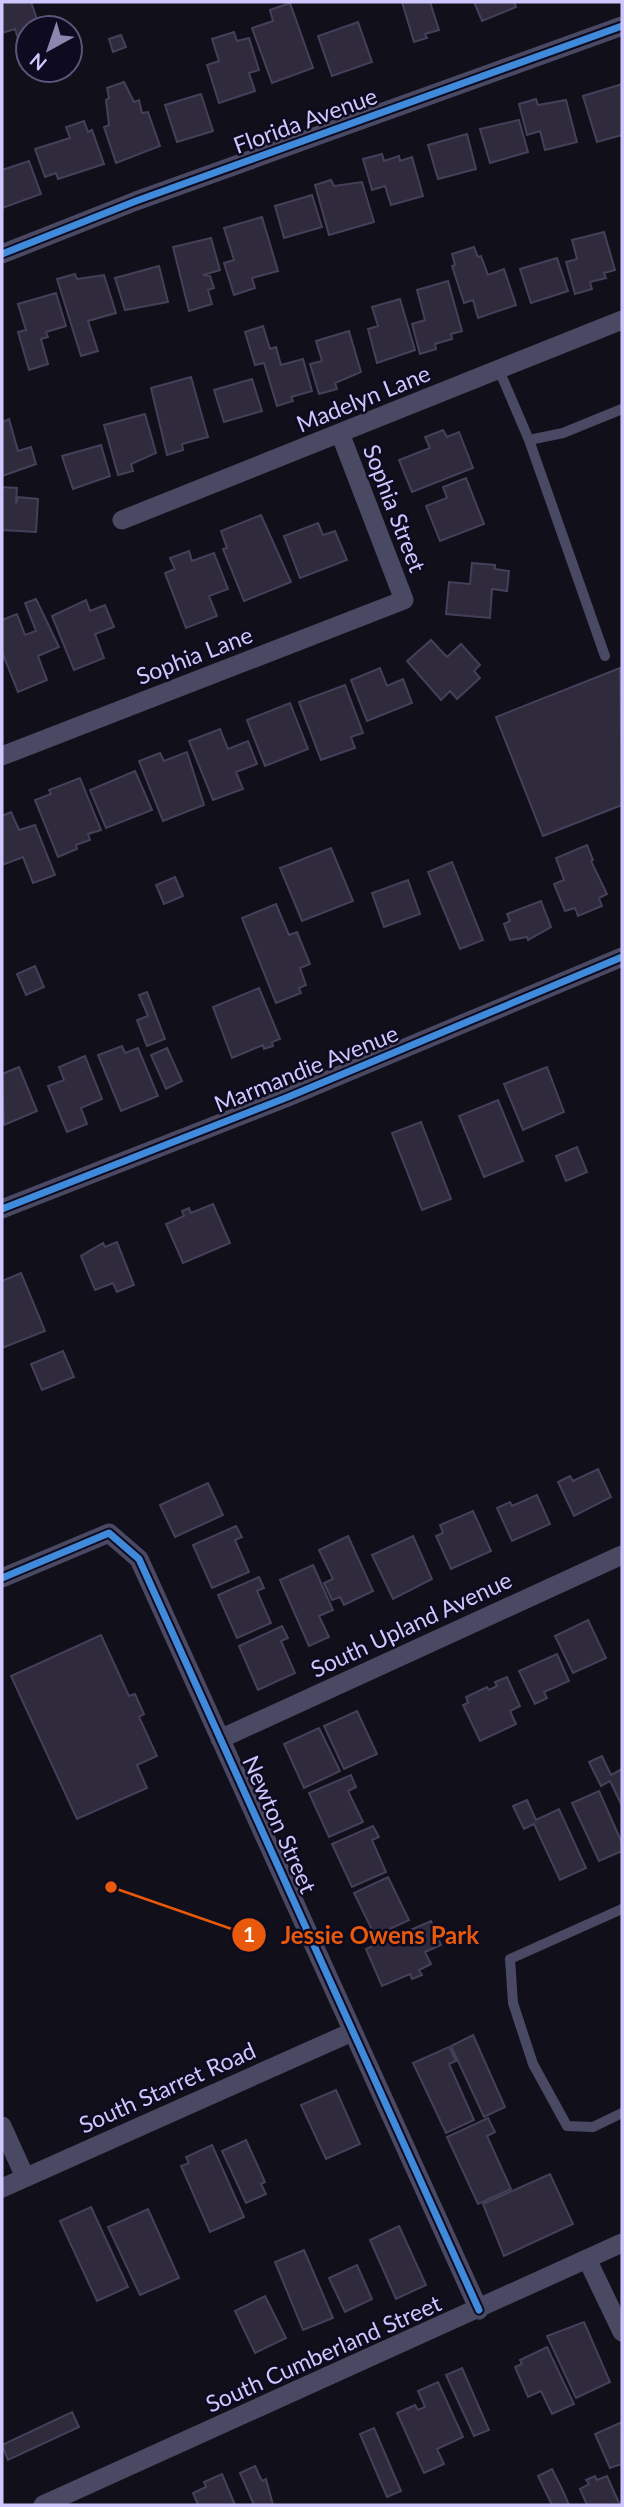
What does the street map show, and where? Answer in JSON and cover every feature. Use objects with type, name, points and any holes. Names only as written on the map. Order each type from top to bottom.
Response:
[{"type":"street","name":"Florida Avenue","points":[[2,254],[136,201],[622,26]]},
{"type":"street","name":"Madelyn Lane","points":[[122,520],[622,320]]},
{"type":"street","name":"Sophia Street","points":[[340,433],[404,600]]},
{"type":"street","name":"Sophia Lane","points":[[2,756],[404,600]]},
{"type":"street","name":"Marmandie Avenue","points":[[2,1209],[288,1097],[622,957]]},
{"type":"street","name":"Newton Street","points":[[2,1578],[109,1533],[139,1559],[479,2310]]},
{"type":"street","name":"South Upland Avenue","points":[[220,1738],[622,1555]]},
{"type":"street","name":"South Starret Road","points":[[2,2188],[352,2032]]},
{"type":"street","points":[[2,2126],[26,2177]]},
{"type":"street","name":"South Cumberland Street","points":[[43,2505],[622,2243]]},
{"type":"street","points":[[587,2259],[622,2332]]},
{"type":"lane","points":[[499,370],[529,440],[605,656]]},
{"type":"lane","points":[[529,440],[562,433],[622,409]]},
{"type":"lane","points":[[622,1909],[510,1959],[513,2003],[533,2064],[567,2126],[593,2127],[622,2113]]},
{"type":"building","points":[[2,2],[31,2],[35,14],[14,14],[14,29],[2,33]]},
{"type":"building","points":[[402,2],[430,2],[439,30],[425,34],[427,38],[414,42]]},
{"type":"building","points":[[474,2],[514,2],[516,7],[482,21]]},
{"type":"building","points":[[290,3],[313,68],[272,83],[252,28],[273,21],[270,10]]},
{"type":"building","points":[[358,22],[372,62],[332,76],[318,36]]},
{"type":"building","points":[[234,32],[237,41],[249,38],[259,70],[249,73],[255,91],[219,103],[207,65],[219,61],[212,39]]},
{"type":"building","points":[[121,35],[126,47],[113,52],[109,39]]},
{"type":"building","points":[[124,82],[134,102],[139,100],[142,113],[148,112],[160,146],[116,163],[104,127],[109,125],[107,88]]},
{"type":"building","points":[[622,84],[622,135],[597,142],[583,96]]},
{"type":"building","points":[[201,94],[213,131],[177,142],[165,105]]},
{"type":"building","points":[[536,99],[538,105],[566,100],[577,142],[545,150],[540,131],[527,135],[519,104]]},
{"type":"building","points":[[519,120],[528,152],[490,163],[480,129]]},
{"type":"building","points":[[84,121],[88,132],[92,130],[104,164],[58,179],[56,173],[45,177],[35,149],[70,138],[66,127]]},
{"type":"building","points":[[467,134],[476,169],[438,179],[428,145]]},
{"type":"building","points":[[382,154],[384,161],[399,156],[400,161],[412,157],[423,196],[391,205],[385,186],[372,190],[363,159]]},
{"type":"building","points":[[29,161],[41,194],[2,208],[2,170]]},
{"type":"building","points":[[331,180],[334,186],[362,182],[374,222],[329,235],[315,185]]},
{"type":"building","points":[[312,195],[322,227],[284,238],[275,206]]},
{"type":"building","points":[[262,217],[278,271],[252,278],[255,288],[234,295],[224,263],[234,260],[224,228]]},
{"type":"building","points":[[604,232],[615,270],[604,273],[606,278],[590,282],[592,289],[575,294],[566,262],[577,259],[572,240]]},
{"type":"building","points":[[211,238],[220,270],[203,275],[210,276],[214,288],[208,290],[212,304],[189,311],[173,247]]},
{"type":"building","points":[[474,247],[478,257],[481,256],[488,275],[504,269],[516,305],[478,318],[473,300],[464,303],[452,266],[455,265],[452,254]]},
{"type":"building","points":[[557,258],[568,291],[531,303],[520,269]]},
{"type":"building","points":[[159,266],[168,302],[125,310],[115,278]]},
{"type":"building","points":[[75,274],[77,279],[104,275],[116,313],[88,321],[98,351],[81,356],[57,279]]},
{"type":"building","points":[[448,281],[462,331],[451,334],[452,339],[435,344],[436,349],[420,354],[412,324],[425,320],[417,290]]},
{"type":"building","points":[[56,293],[66,326],[46,332],[48,337],[41,339],[48,364],[29,370],[18,332],[26,330],[18,304]]},
{"type":"building","points":[[400,299],[415,350],[377,363],[368,329],[378,326],[372,307]]},
{"type":"building","points":[[263,326],[270,349],[276,347],[281,365],[303,359],[312,391],[291,397],[293,401],[277,406],[264,363],[255,365],[245,332]]},
{"type":"building","points":[[349,331],[361,372],[335,383],[337,389],[319,394],[310,364],[322,361],[316,341]]},
{"type":"building","points":[[191,377],[208,437],[182,444],[183,450],[167,455],[151,388]]},
{"type":"building","points":[[252,379],[262,411],[224,422],[214,390]]},
{"type":"building","points":[[145,414],[156,453],[131,464],[133,471],[118,475],[104,425]]},
{"type":"building","points":[[9,419],[18,451],[31,447],[36,464],[2,476],[2,422]]},
{"type":"building","points":[[443,430],[447,437],[459,432],[473,468],[412,492],[399,460],[430,448],[425,437]]},
{"type":"building","points":[[101,445],[110,476],[73,489],[62,456]]},
{"type":"building","points":[[466,478],[484,524],[440,541],[426,506],[447,498],[443,487]]},
{"type":"building","points":[[2,487],[17,488],[16,504],[18,497],[38,499],[36,532],[2,530]]},
{"type":"building","points":[[261,515],[291,582],[244,601],[223,549],[227,548],[221,531]]},
{"type":"building","points":[[318,523],[323,535],[335,531],[347,560],[300,578],[284,536]]},
{"type":"building","points":[[189,551],[192,561],[214,553],[228,589],[209,596],[217,616],[186,628],[165,573],[175,569],[170,558]]},
{"type":"building","points":[[472,563],[495,565],[495,569],[509,571],[507,591],[492,589],[490,618],[446,614],[449,582],[470,584]]},
{"type":"building","points":[[36,599],[59,647],[38,656],[47,680],[18,692],[2,652],[2,620],[17,614],[25,635],[36,631],[25,603]]},
{"type":"building","points":[[86,600],[90,611],[105,605],[114,627],[95,634],[104,658],[74,670],[52,616]]},
{"type":"building","points":[[431,640],[447,657],[461,644],[480,665],[474,671],[480,678],[457,699],[450,691],[441,700],[407,661]]},
{"type":"building","points":[[380,668],[387,686],[403,679],[412,703],[367,721],[351,680]]},
{"type":"building","points":[[620,668],[622,805],[543,836],[496,717]]},
{"type":"building","points":[[345,685],[363,733],[351,737],[355,748],[321,760],[299,702]]},
{"type":"building","points":[[290,703],[308,749],[265,766],[247,720]]},
{"type":"building","points":[[220,729],[228,749],[248,741],[257,764],[236,772],[243,789],[213,800],[189,741]]},
{"type":"building","points":[[187,752],[204,805],[163,821],[139,761],[160,753],[164,761]]},
{"type":"building","points":[[135,771],[152,810],[106,828],[90,790]]},
{"type":"building","points":[[80,778],[101,830],[88,834],[90,840],[76,845],[77,849],[58,857],[35,800],[51,794],[49,790]]},
{"type":"building","points":[[11,812],[19,830],[35,825],[55,875],[33,883],[23,857],[2,865],[2,816]]},
{"type":"building","points":[[587,845],[593,860],[591,861],[607,894],[599,898],[602,906],[578,916],[575,908],[565,911],[554,884],[564,880],[556,858]]},
{"type":"building","points":[[331,848],[353,901],[302,921],[280,868]]},
{"type":"building","points":[[452,862],[483,940],[460,949],[428,872]]},
{"type":"building","points":[[175,877],[183,896],[164,904],[156,885]]},
{"type":"building","points":[[408,880],[420,914],[384,927],[372,893]]},
{"type":"building","points":[[541,901],[551,927],[528,940],[527,937],[510,940],[504,924],[510,921],[507,914]]},
{"type":"building","points":[[276,904],[289,935],[297,932],[310,964],[300,968],[306,985],[299,988],[301,993],[276,1003],[242,918]]},
{"type":"building","points":[[35,966],[44,987],[26,995],[17,974]]},
{"type":"building","points":[[259,988],[280,1039],[272,1042],[273,1046],[264,1049],[263,1045],[232,1058],[213,1007]]},
{"type":"building","points":[[147,992],[165,1039],[147,1046],[137,1020],[148,1016],[139,995]]},
{"type":"building","points":[[122,1046],[125,1053],[138,1048],[158,1096],[121,1111],[98,1055]]},
{"type":"building","points":[[167,1048],[182,1081],[166,1089],[151,1055]]},
{"type":"building","points":[[85,1056],[102,1099],[81,1108],[87,1124],[67,1132],[48,1086],[64,1080],[59,1067]]},
{"type":"building","points":[[19,1067],[37,1111],[4,1125],[2,1074]]},
{"type":"building","points":[[547,1067],[564,1112],[523,1130],[504,1084]]},
{"type":"building","points":[[498,1100],[523,1161],[484,1177],[459,1116]]},
{"type":"building","points":[[421,1122],[451,1199],[422,1210],[392,1133]]},
{"type":"building","points":[[577,1147],[587,1172],[566,1181],[556,1156]]},
{"type":"building","points":[[213,1204],[230,1243],[183,1263],[166,1224],[184,1216],[182,1211],[189,1208],[191,1213]]},
{"type":"building","points":[[117,1242],[134,1285],[117,1292],[113,1283],[95,1290],[81,1256],[103,1243],[105,1247]]},
{"type":"building","points":[[21,1273],[45,1331],[2,1348],[2,1281]]},
{"type":"building","points":[[63,1351],[74,1377],[42,1390],[31,1364]]},
{"type":"building","points":[[598,1469],[611,1497],[574,1516],[558,1482],[570,1476],[573,1481]]},
{"type":"building","points":[[208,1483],[223,1515],[175,1537],[160,1505]]},
{"type":"building","points":[[537,1495],[550,1524],[512,1541],[497,1508],[510,1502],[512,1506]]},
{"type":"building","points":[[473,1511],[491,1551],[451,1569],[436,1536],[443,1533],[440,1525]]},
{"type":"building","points":[[236,1526],[242,1537],[235,1540],[249,1572],[212,1588],[193,1545]]},
{"type":"building","points":[[348,1536],[373,1591],[344,1605],[340,1597],[332,1600],[324,1583],[333,1579],[319,1550]]},
{"type":"building","points":[[413,1536],[432,1579],[393,1599],[372,1555]]},
{"type":"building","points":[[313,1565],[333,1610],[319,1616],[329,1637],[309,1646],[280,1580]]},
{"type":"building","points":[[259,1577],[264,1588],[257,1591],[271,1623],[237,1638],[218,1595]]},
{"type":"building","points":[[588,1620],[606,1658],[573,1673],[555,1636]]},
{"type":"building","points":[[282,1626],[288,1638],[281,1641],[295,1673],[258,1690],[239,1646]]},
{"type":"building","points":[[101,1635],[129,1696],[135,1694],[144,1714],[139,1717],[157,1756],[137,1765],[147,1788],[77,1819],[11,1676]]},
{"type":"building","points":[[557,1654],[569,1681],[544,1692],[547,1698],[535,1704],[519,1671]]},
{"type":"building","points":[[507,1677],[520,1706],[510,1711],[516,1724],[480,1741],[463,1705],[468,1703],[466,1697],[487,1687],[489,1690],[497,1686],[495,1682]]},
{"type":"building","points":[[357,1711],[377,1754],[344,1769],[324,1726]]},
{"type":"building","points":[[319,1728],[340,1771],[304,1788],[284,1744]]},
{"type":"building","points":[[602,1756],[611,1775],[622,1769],[622,1806],[610,1781],[601,1786],[589,1762]]},
{"type":"building","points":[[351,1775],[356,1787],[348,1791],[363,1822],[329,1837],[309,1793]]},
{"type":"building","points":[[599,1791],[622,1843],[622,1851],[599,1861],[572,1803]]},
{"type":"building","points":[[527,1800],[536,1820],[559,1809],[586,1868],[560,1880],[534,1824],[524,1829],[513,1806]]},
{"type":"building","points":[[373,1826],[379,1837],[372,1840],[386,1872],[352,1887],[332,1844]]},
{"type":"building","points":[[388,1877],[409,1920],[375,1936],[354,1893]]},
{"type":"building","points":[[431,1921],[441,1945],[425,1952],[431,1964],[419,1970],[422,1975],[412,1979],[410,1974],[382,1986],[366,1949]]},
{"type":"building","points":[[473,2035],[505,2107],[484,2117],[451,2046]]},
{"type":"building","points":[[449,2047],[456,2061],[449,2064],[474,2120],[446,2133],[413,2063]]},
{"type":"building","points":[[336,2090],[360,2144],[326,2159],[301,2105]]},
{"type":"building","points":[[488,2118],[495,2132],[487,2136],[511,2189],[478,2204],[447,2137]]},
{"type":"building","points":[[246,2140],[265,2182],[261,2184],[266,2194],[246,2203],[222,2151]]},
{"type":"building","points":[[212,2145],[244,2217],[210,2232],[181,2166],[189,2163],[186,2157]]},
{"type":"building","points":[[550,2174],[573,2224],[504,2256],[483,2204]]},
{"type":"building","points":[[91,2207],[128,2287],[97,2301],[60,2221]]},
{"type":"building","points":[[148,2209],[179,2278],[140,2295],[108,2227]]},
{"type":"building","points":[[399,2226],[426,2285],[396,2299],[370,2240]]},
{"type":"building","points":[[304,2250],[333,2318],[303,2330],[275,2262]]},
{"type":"building","points":[[357,2265],[372,2299],[345,2312],[329,2278]]},
{"type":"building","points":[[265,2296],[286,2338],[255,2353],[235,2311]]},
{"type":"building","points":[[584,2322],[610,2382],[576,2398],[547,2336]]},
{"type":"building","points":[[547,2347],[574,2404],[552,2414],[541,2391],[528,2397],[515,2367],[522,2364],[520,2360]]},
{"type":"building","points":[[462,2368],[489,2430],[474,2436],[446,2375]]},
{"type":"building","points":[[438,2382],[463,2437],[437,2449],[444,2464],[424,2473],[397,2413],[415,2405],[418,2410],[425,2407],[418,2391]]},
{"type":"building","points":[[72,2412],[79,2427],[8,2460],[2,2445]]},
{"type":"building","points":[[622,2422],[622,2467],[621,2464],[610,2468],[595,2434]]},
{"type":"building","points":[[374,2428],[401,2491],[387,2497],[360,2434]]},
{"type":"building","points":[[255,2466],[262,2481],[266,2479],[273,2505],[254,2505],[240,2473]]},
{"type":"building","points":[[552,2469],[569,2505],[552,2505],[538,2476]]},
{"type":"building","points":[[222,2474],[235,2505],[198,2505],[193,2493],[206,2487],[204,2482]]},
{"type":"building","points":[[595,2476],[597,2480],[607,2476],[620,2505],[587,2505],[580,2489],[589,2484],[586,2480]]},
{"type":"cycle path","points":[[2,254],[136,201],[622,26]]},
{"type":"cycle path","points":[[2,1209],[288,1097],[622,957]]},
{"type":"cycle path","points":[[2,1578],[109,1533],[139,1559],[479,2310]]},
{"type":"place","name":"Jessie Owens Park","points":[[111,1887]]}]
